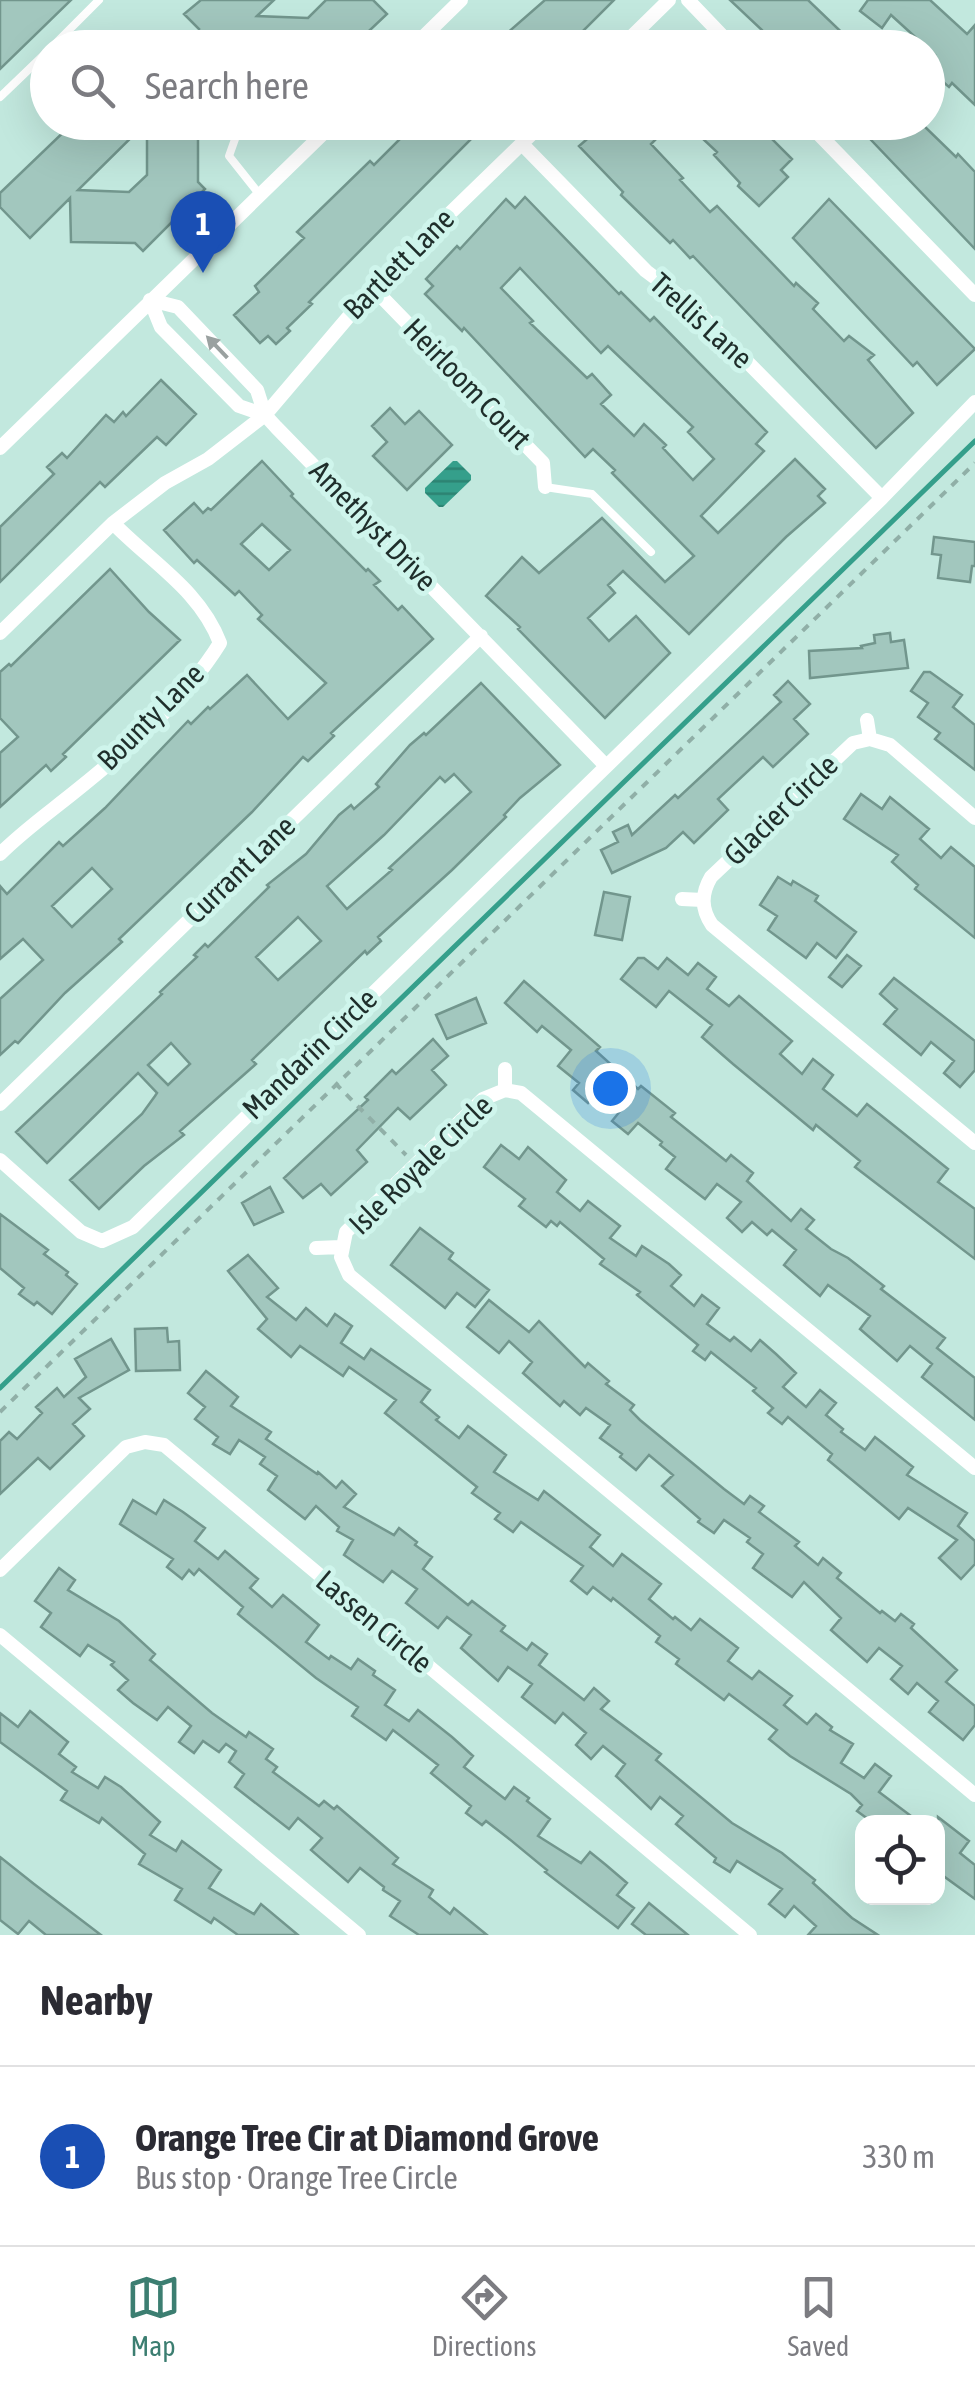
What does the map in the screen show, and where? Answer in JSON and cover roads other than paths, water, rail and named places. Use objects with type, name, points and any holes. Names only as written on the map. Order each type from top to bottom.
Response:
[{"type":"street","points":[[430,30],[461,0]]},
{"type":"street","points":[[638,30],[668,0]]},
{"type":"street","points":[[688,0],[717,30]]},
{"type":"street","points":[[0,448],[260,195],[310,140]]},
{"type":"street","name":"Bartlett Lane","points":[[265,415],[372,288],[526,140]]},
{"type":"street","points":[[824,140],[975,296]]},
{"type":"street","name":"Trellis Lane","points":[[522,144],[646,271],[690,304],[882,498]]},
{"type":"street","name":"Heirloom Court","points":[[372,288],[543,462],[545,487]]},
{"type":"street","name":"Amethyst Drive","points":[[150,300],[161,327],[241,408],[265,415]]},
{"type":"street","name":"Amethyst Drive","points":[[150,300],[178,307],[257,390],[265,415],[481,636]]},
{"type":"street","name":"Mandarin Circle","points":[[0,1160],[81,1232],[102,1241],[133,1227],[882,498],[975,402]]},
{"type":"street","points":[[0,633],[113,523],[164,483],[208,458],[265,415]]},
{"type":"street","name":"Bounty Lane","points":[[0,854],[154,721],[204,669],[220,643],[210,616],[194,596],[113,523]]},
{"type":"street","points":[[481,636],[606,766]]},
{"type":"street","name":"Currant Lane","points":[[0,1104],[481,636]]},
{"type":"street","points":[[867,720],[870,739]]},
{"type":"street","name":"Glacier Circle","points":[[703,900],[711,877],[846,747],[870,739],[890,745],[975,818]]},
{"type":"street","points":[[682,900],[703,900],[712,925],[975,1142]]},
{"type":"street","points":[[505,1069],[505,1090]]},
{"type":"street","name":"Isle Royale Circle","points":[[975,1468],[527,1096],[505,1090],[483,1099],[346,1232],[342,1248],[344,1267],[362,1286],[975,1794]]},
{"type":"street","points":[[316,1248],[342,1248]]},
{"type":"street","name":"Lassen Circle","points":[[0,1570],[126,1447],[145,1434],[168,1448],[750,1935]]},
{"type":"street","points":[[0,1635],[359,1935]]},
{"type":"lane","points":[[68,30],[99,0]]},
{"type":"lane","points":[[0,97],[30,68]]},
{"type":"lane","points":[[235,140],[229,156],[260,195]]},
{"type":"lane","points":[[545,487],[592,494],[651,552]]},
{"type":"waterway","points":[[0,1388],[975,441]]},
{"type":"place","name":"Orange Tree Cir at Diamond Grove","points":[[203,273]]}]
